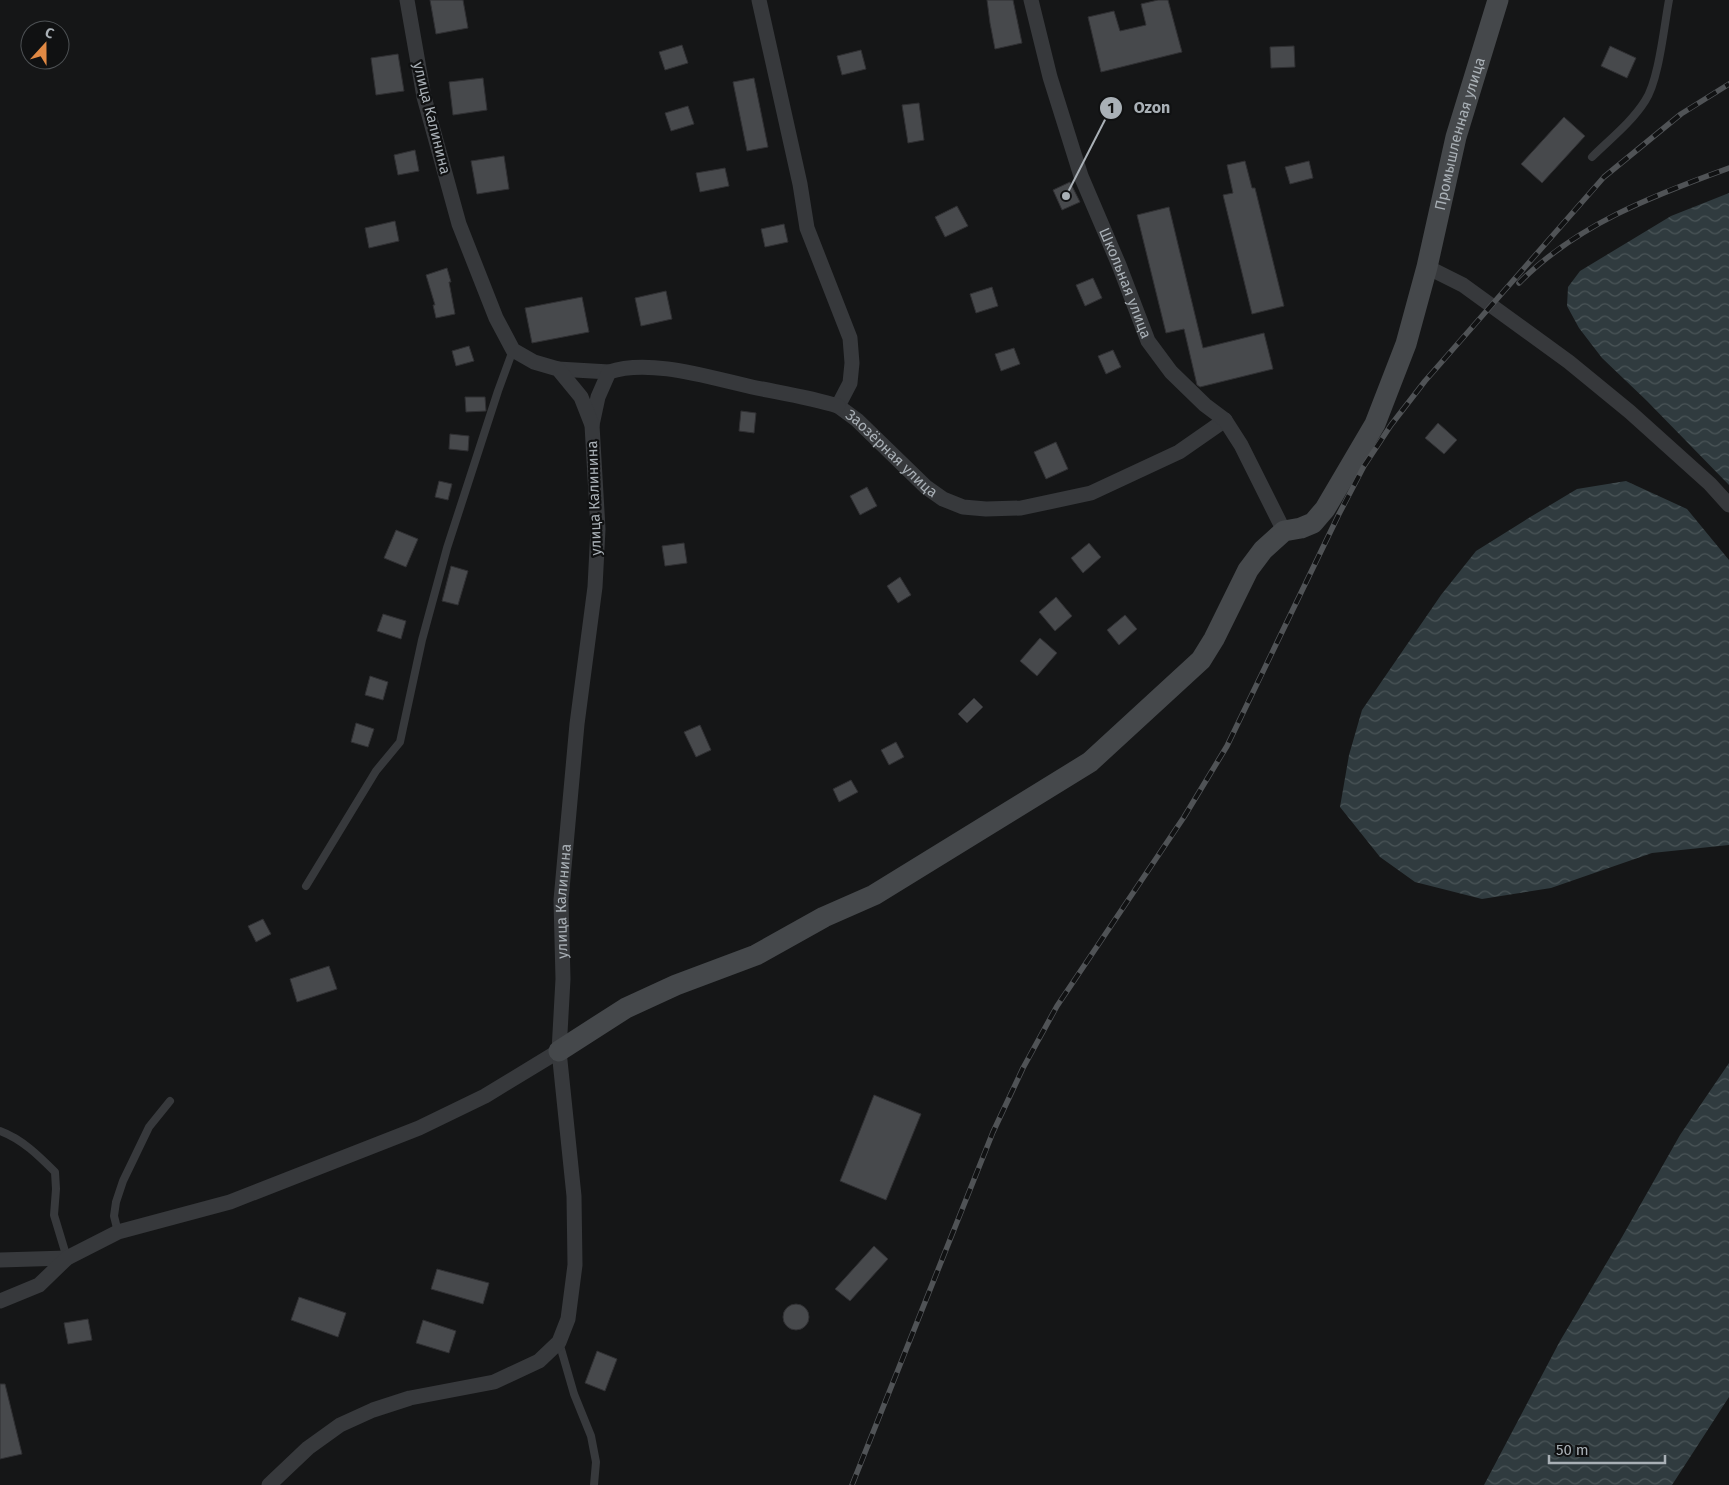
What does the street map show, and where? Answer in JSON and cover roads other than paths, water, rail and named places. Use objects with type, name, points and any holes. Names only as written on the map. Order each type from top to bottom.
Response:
[{"type":"street","name":"улица Калинина","points":[[407,0],[424,98],[459,224],[496,318],[513,350]]},
{"type":"street","name":"Заозёрная улица","points":[[759,0],[800,184],[807,228],[850,338],[852,363],[850,383],[838,406],[857,420],[926,487],[943,499],[963,507],[986,510],[1021,508],[1091,493],[1179,452],[1225,420]]},
{"type":"street","name":"Школьная улица","points":[[1031,0],[1050,77],[1081,176],[1119,265],[1148,341],[1171,372],[1205,405],[1225,420],[1241,445],[1284,531]]},
{"type":"street","name":"Промышленная улица","points":[[1284,531],[1301,528],[1313,523],[1325,509],[1375,424],[1406,344],[1427,267],[1456,137],[1498,0]]},
{"type":"street","points":[[1427,267],[1463,286],[1569,362],[1630,412],[1710,484],[1729,505]]},
{"type":"street","points":[[513,350],[534,362],[558,369],[609,372],[622,367],[643,366],[696,374],[814,399],[838,406]]},
{"type":"street","name":"улица Калинина","points":[[558,369],[581,397],[592,425],[598,529],[595,587],[578,724],[561,900],[563,979],[558,1052],[574,1196],[575,1265],[568,1319],[559,1342]]},
{"type":"street","points":[[592,425],[598,397],[609,372]]},
{"type":"street","points":[[0,1301],[39,1285],[67,1258],[118,1232],[230,1202],[420,1128],[485,1096],[626,1008],[676,984],[756,955],[824,918],[874,895],[1090,762],[1201,660],[1214,639],[1248,570],[1262,550],[1284,531]]},
{"type":"street","points":[[0,1260],[67,1258]]},
{"type":"street","points":[[269,1485],[308,1448],[340,1425],[373,1410],[410,1398],[494,1382],[539,1361],[559,1342]]},
{"type":"lane","points":[[1592,157],[1645,102],[1652,88],[1669,0]]},
{"type":"lane","points":[[306,886],[376,771],[400,742],[422,640],[447,548],[513,350]]},
{"type":"lane","points":[[118,1232],[114,1216],[122,1181],[150,1127],[170,1101]]},
{"type":"lane","points":[[0,1132],[9,1134],[36,1152],[55,1172],[54,1216],[67,1258]]},
{"type":"lane","points":[[559,1342],[574,1394],[591,1436],[596,1462],[594,1485]]},
{"type":"water","points":[[1729,193],[1729,485],[1602,358],[1579,328],[1567,306],[1568,287],[1580,271],[1671,216]]},
{"type":"water","points":[[1626,481],[1687,509],[1729,560],[1729,845],[1652,853],[1551,888],[1482,899],[1415,882],[1380,857],[1340,807],[1349,755],[1362,710],[1441,595],[1476,551],[1577,489]]},
{"type":"water","points":[[1729,1063],[1729,1397],[1672,1485],[1484,1485],[1560,1341],[1680,1135]]},
{"type":"railway","points":[[852,1485],[993,1132],[1023,1068],[1057,1006],[1184,817],[1227,746],[1364,466],[1391,425],[1425,381],[1604,177],[1681,114],[1729,84]]},
{"type":"railway","points":[[1519,283],[1565,244],[1591,228],[1645,201],[1729,168]]},
{"type":"place","name":"Ozon","points":[[1066,196]]}]
